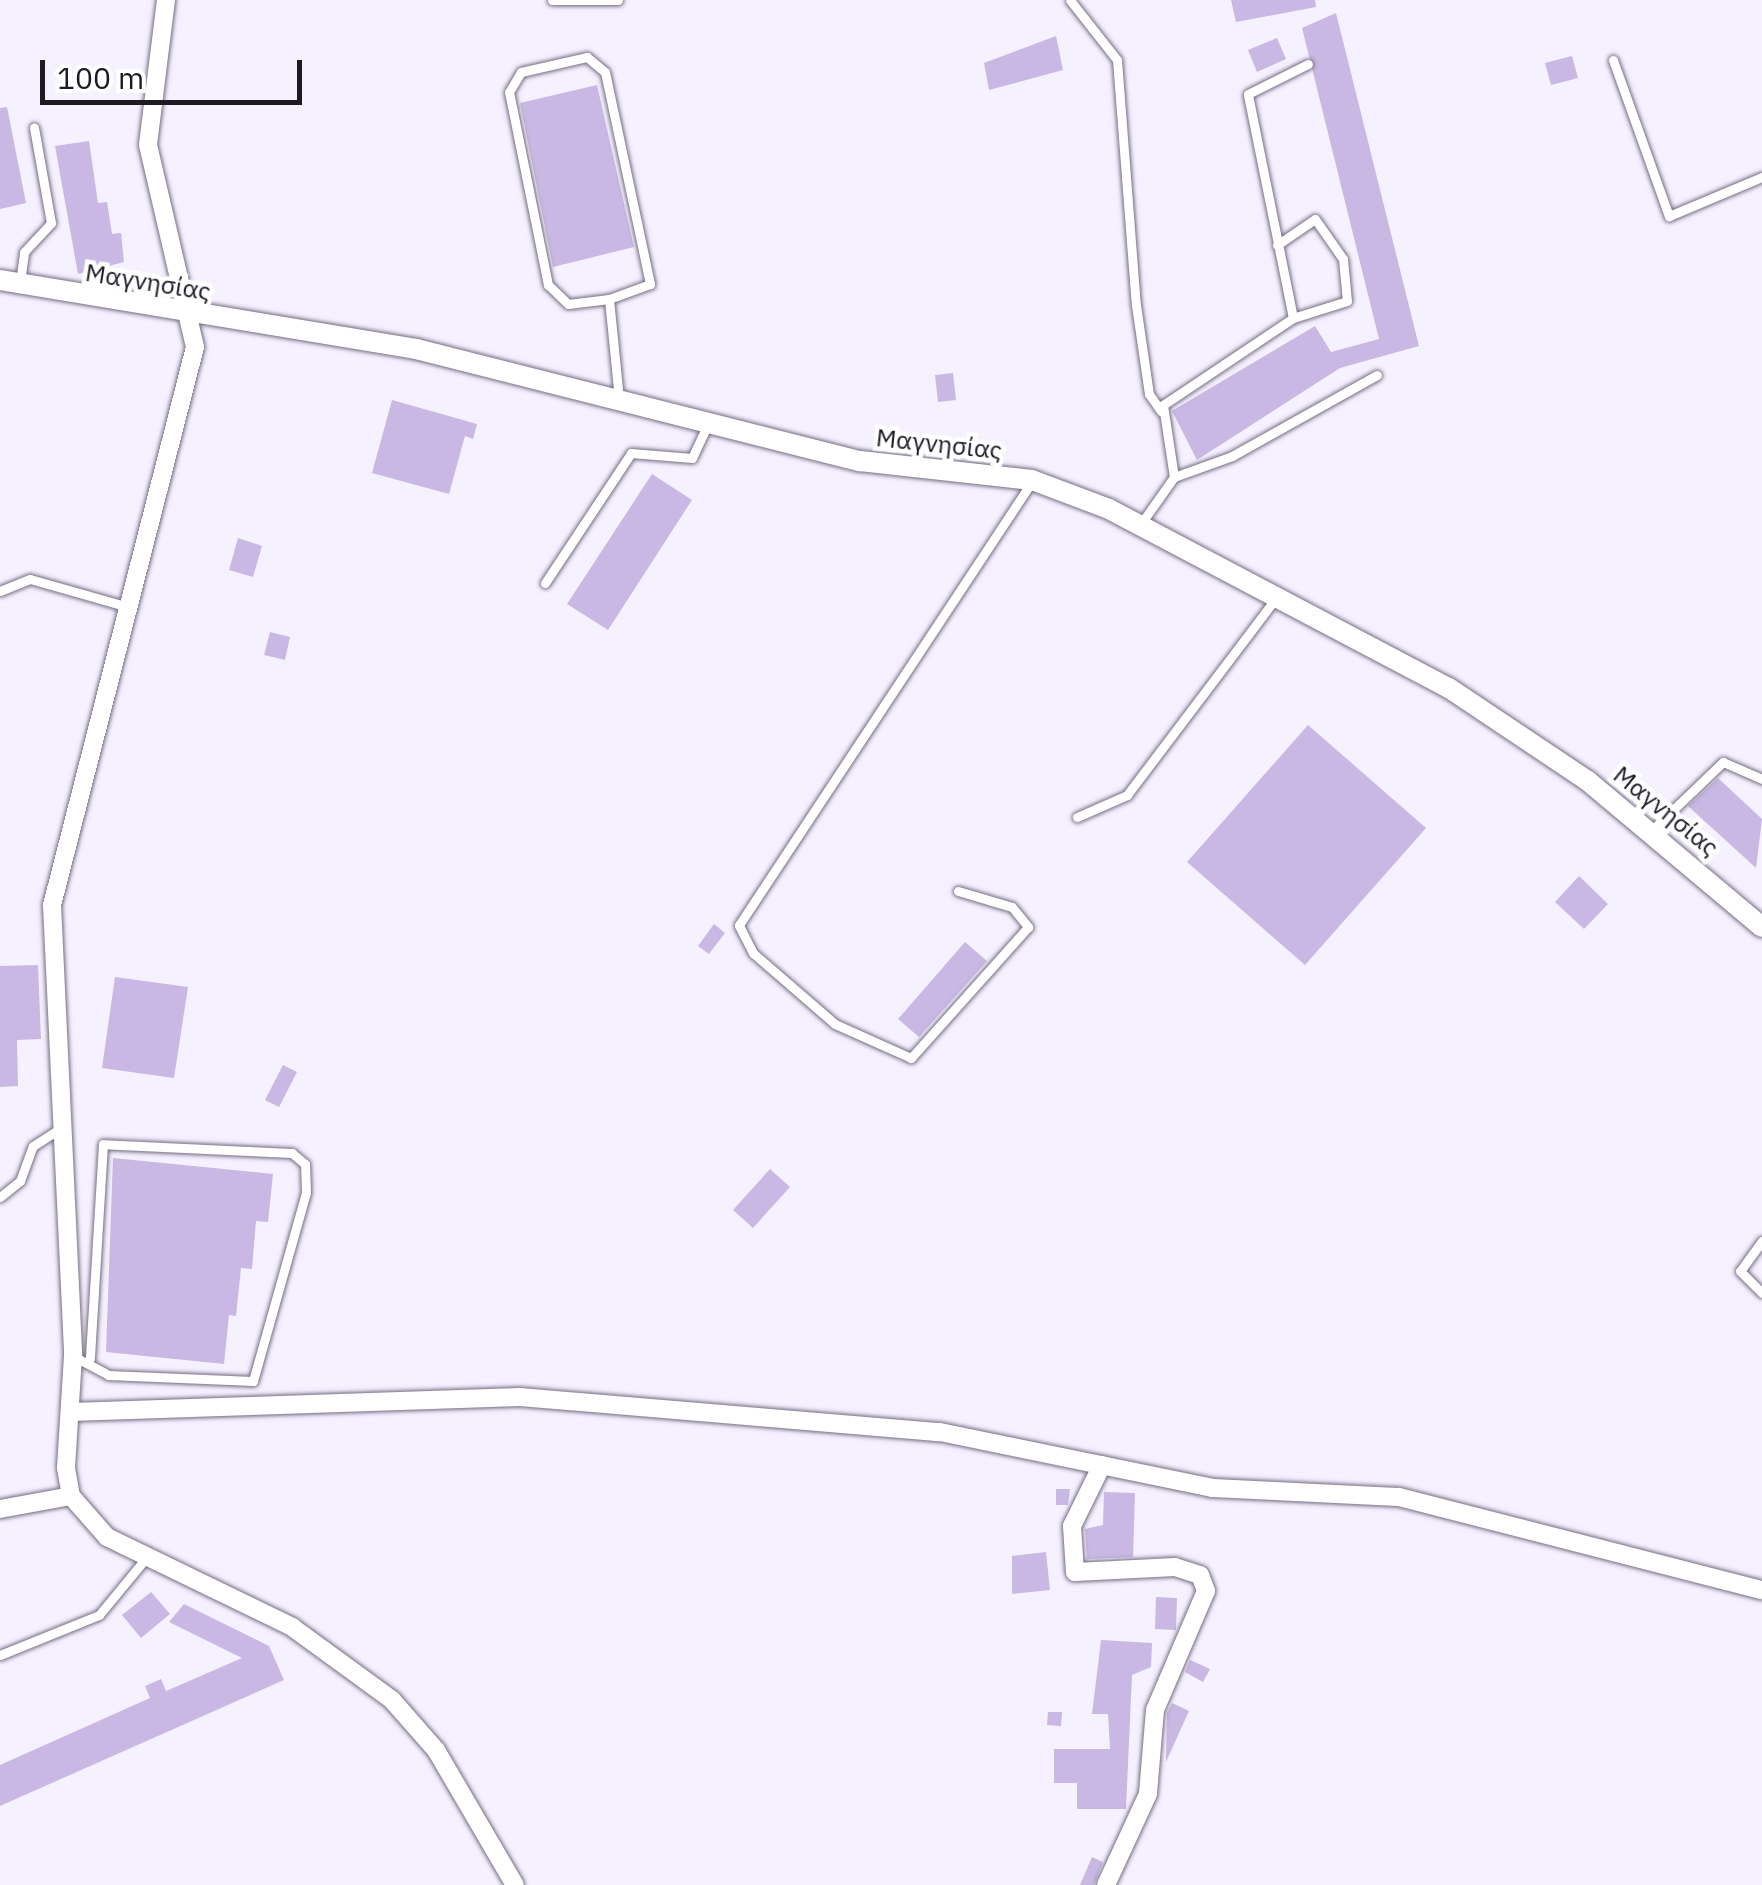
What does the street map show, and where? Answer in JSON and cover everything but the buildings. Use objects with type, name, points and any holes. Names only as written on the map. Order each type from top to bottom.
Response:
[{"type":"street","points":[[166,0],[148,145],[155,198],[193,316],[182,410],[52,905],[58,1130],[82,1357],[71,1412],[71,1496],[108,1537],[292,1627],[392,1700],[436,1750],[515,1885]]},
{"type":"street","name":"Μαγνησίας","points":[[10,283],[193,316],[416,348],[860,462],[1032,480],[1140,525],[1449,688],[1651,831],[1762,927]]},
{"type":"street","points":[[71,1412],[520,1397],[940,1432],[1263,1494],[1400,1497],[1762,1590]]},
{"type":"street","points":[[1102,1465],[1072,1526],[1075,1572],[1176,1567],[1200,1575],[1206,1591],[1155,1710],[1148,1794],[1106,1885]]},
{"type":"street","points":[[0,1508],[71,1496]]},
{"type":"lane","points":[[552,0],[618,0]]},
{"type":"lane","points":[[1070,0],[1118,60],[1136,305],[1148,394],[1160,412],[1174,476]]},
{"type":"lane","points":[[588,58],[602,64],[650,284],[609,299],[568,304],[548,285],[509,92],[521,72],[588,58]]},
{"type":"lane","points":[[1613,60],[1669,216],[1762,177]]},
{"type":"lane","points":[[1293,318],[1248,94],[1308,64]]},
{"type":"lane","points":[[10,283],[24,252],[51,223],[34,128]]},
{"type":"lane","points":[[1160,412],[1293,318],[1347,301],[1343,260],[1315,219],[1277,245]]},
{"type":"lane","points":[[609,299],[619,400]]},
{"type":"lane","points":[[1140,525],[1174,476],[1232,456],[1378,375]]},
{"type":"lane","points":[[545,583],[631,453],[692,458],[708,424]]},
{"type":"lane","points":[[958,891],[1012,907],[1028,927],[911,1058],[835,1024],[752,953],[739,926],[1032,480]]},
{"type":"lane","points":[[0,591],[30,580],[128,607]]},
{"type":"lane","points":[[1077,818],[1127,794],[1276,598]]},
{"type":"lane","points":[[1651,831],[1723,762],[1762,779]]},
{"type":"lane","points":[[0,1197],[20,1181],[33,1146],[58,1130]]},
{"type":"lane","points":[[103,1144],[292,1154],[305,1164],[306,1192],[253,1381],[108,1375],[82,1357],[103,1144]]},
{"type":"lane","points":[[1762,1241],[1740,1271],[1762,1293]]},
{"type":"lane","points":[[0,1655],[99,1615],[146,1558]]}]
